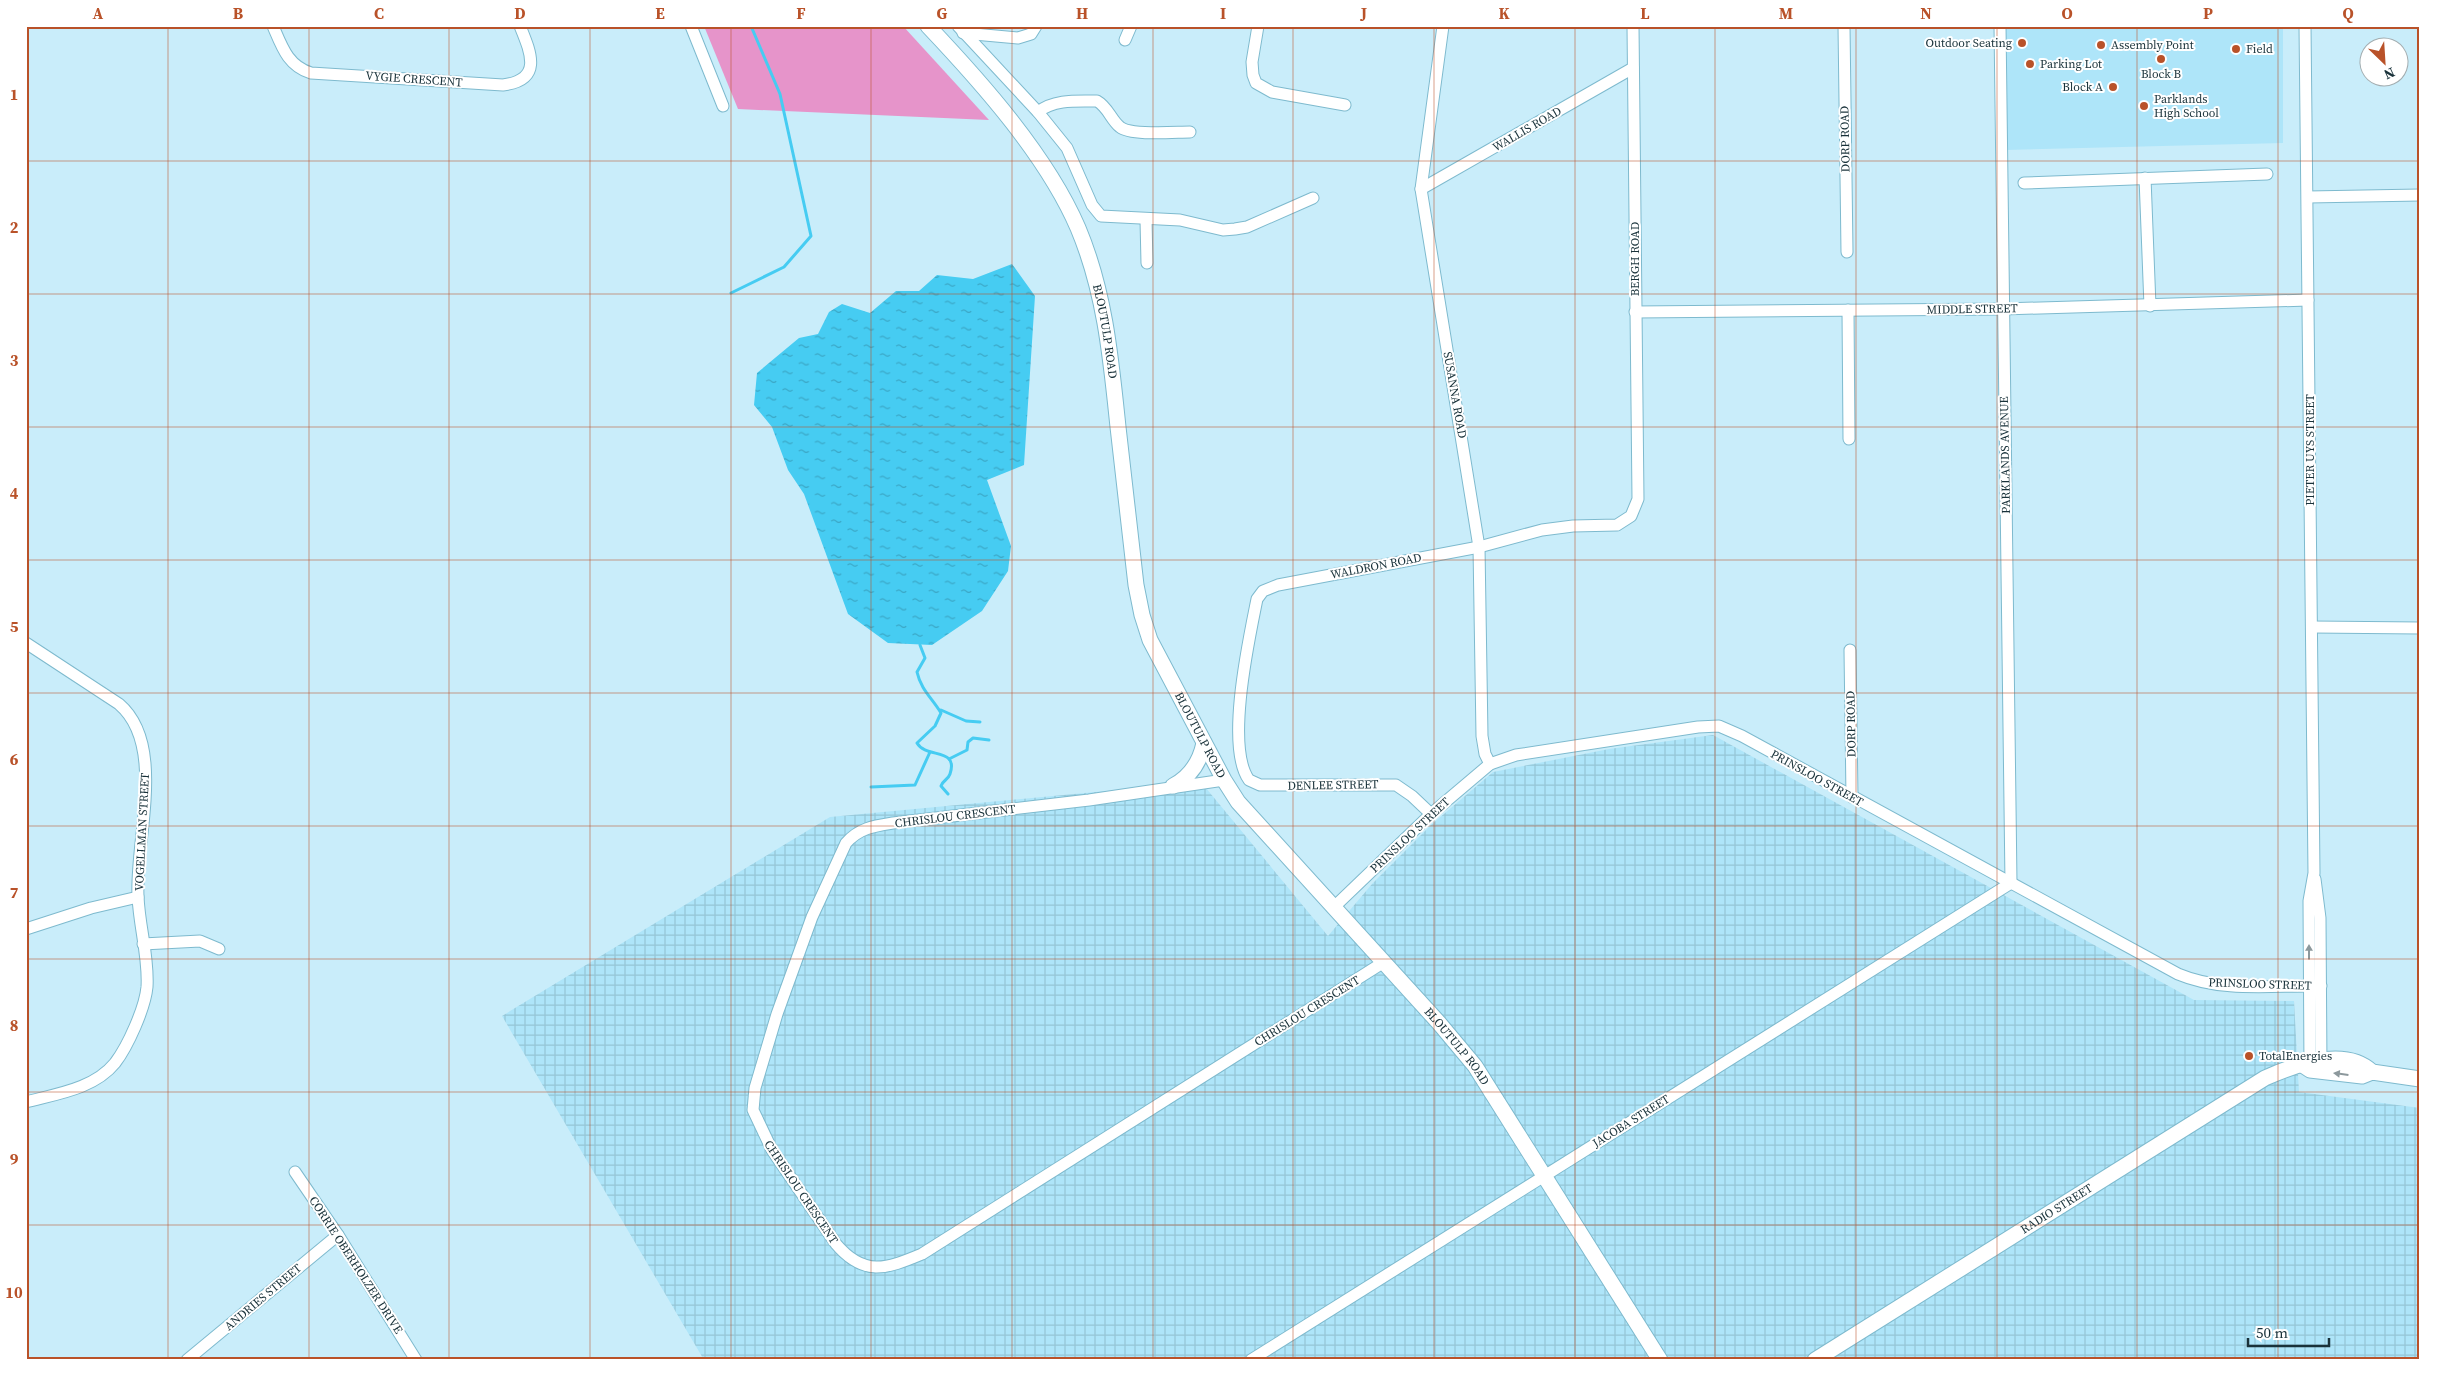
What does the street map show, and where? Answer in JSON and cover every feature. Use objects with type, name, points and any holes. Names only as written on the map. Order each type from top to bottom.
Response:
[{"type":"street","name":"VYGIE CRESCENT","points":[[273,26],[288,58],[294,65],[311,73],[503,85],[519,82],[525,78],[531,65],[530,51],[520,26]]},
{"type":"street","points":[[691,26],[723,106]]},
{"type":"street","name":"BLOUTULP ROAD","points":[[928,26],[1025,138],[1066,202],[1078,229],[1093,270],[1105,318],[1136,585],[1142,615],[1150,640],[1224,780],[1250,817],[1384,962],[1475,1066],[1660,1360]]},
{"type":"street","points":[[961,29],[1018,38],[1031,34],[1036,26]]},
{"type":"street","points":[[1126,40],[1131,26]]},
{"type":"street","points":[[1258,26],[1252,62],[1256,83],[1272,92],[1345,105]]},
{"type":"street","name":"SUSANNA ROAD","points":[[1443,26],[1421,190],[1479,547],[1482,736],[1485,754],[1490,764]]},
{"type":"street","name":"BERGH ROAD","points":[[1633,26],[1638,492]]},
{"type":"street","name":"DORP ROAD","points":[[1844,26],[1847,252]]},
{"type":"street","name":"PARKLANDS AVENUE","points":[[2000,26],[2002,309],[2011,883]]},
{"type":"street","name":"PIETER UYS STREET","points":[[2305,26],[2314,873],[2309,901],[2315,986],[2313,1065]]},
{"type":"street","points":[[961,29],[1038,112],[1067,148],[1097,212],[1106,218],[1180,220],[1223,230],[1235,230],[1247,227],[1313,198]]},
{"type":"street","name":"WALLIS ROAD","points":[[1421,190],[1633,68]]},
{"type":"street","points":[[1038,112],[1045,106],[1056,102],[1098,101],[1103,104],[1112,120],[1124,130],[1190,132]]},
{"type":"street","points":[[2024,183],[2267,174]]},
{"type":"street","points":[[2145,178],[2150,306]]},
{"type":"street","points":[[2308,197],[2420,195]]},
{"type":"street","points":[[1146,220],[1147,264]]},
{"type":"street","name":"MIDDLE STREET","points":[[1635,312],[2002,309],[2308,300]]},
{"type":"street","points":[[1848,310],[1849,439]]},
{"type":"street","name":"WALDRON ROAD","points":[[1240,760],[1242,691],[1256,606],[1263,591],[1278,585],[1479,547],[1554,528],[1616,525],[1626,520],[1635,511],[1638,492]]},
{"type":"street","points":[[2312,628],[2420,628]]},
{"type":"street","name":"VOGELLMAN STREET","points":[[26,643],[119,704],[128,712],[138,728],[146,759],[138,897],[147,986],[137,1022],[115,1063],[96,1079],[73,1090],[26,1102]]},
{"type":"street","name":"DORP ROAD","points":[[1850,650],[1852,797]]},
{"type":"street","name":"PRINSLOO STREET","points":[[1333,908],[1431,814],[1490,764],[1516,754],[1698,727],[1718,726],[1742,736],[2195,981],[2222,986],[2315,986]]},
{"type":"street","points":[[1173,786],[1183,781],[1192,771],[1200,758],[1204,743]]},
{"type":"street","name":"DENLEE STREET","points":[[1240,760],[1245,775],[1254,784],[1396,785],[1412,796],[1431,814]]},
{"type":"street","name":"CHRISLOU CRESCENT","points":[[1224,780],[1173,786],[1089,800],[884,824],[867,827],[854,833],[846,843],[812,917],[778,1014],[755,1088],[753,1110],[772,1150],[836,1244],[848,1258],[861,1265],[876,1268],[900,1263],[922,1254],[1384,962]]},
{"type":"street","name":"JACOBA STREET","points":[[1251,1360],[2011,883]]},
{"type":"street","points":[[26,930],[90,908],[138,897]]},
{"type":"street","points":[[143,944],[200,941],[219,949]]},
{"type":"street","points":[[2313,1065],[2362,1076],[2372,1072],[2420,1079]]},
{"type":"street","name":"RADIO STREET","points":[[1815,1360],[2265,1078],[2313,1065]]},
{"type":"street","name":"CORRIE OBERHOLZER DRIVE","points":[[295,1172],[338,1235],[416,1360]]},
{"type":"street","name":"ANDRIES STREET","points":[[188,1360],[338,1235]]},
{"type":"shaded area","points":[[704,26],[903,26],[989,120],[738,109]]},
{"type":"shaded area","name":"Parklands High School","points":[[2005,26],[2283,26],[2283,143],[2006,150]]},
{"type":"shaded area","points":[[1713,735],[2194,1000],[2294,1001],[2299,1092],[2420,1108],[2420,1360],[704,1360],[502,1016],[830,817],[1201,782],[1328,936],[1372,884],[1431,825],[1493,772],[1609,749]]},
{"type":"water","points":[[1012,264],[1035,296],[1024,465],[987,480],[1011,546],[1008,571],[982,611],[932,645],[888,643],[848,614],[804,494],[788,470],[772,427],[754,405],[757,373],[799,338],[818,334],[829,312],[842,304],[870,313],[896,291],[919,291],[937,275],[973,279]]},
{"type":"waterway","points":[[731,293],[784,267],[811,236],[780,94],[751,26]]},
{"type":"waterway","points":[[920,645],[925,658],[917,672],[924,689],[941,713],[935,726],[917,743],[921,748],[940,754],[950,760],[952,766],[950,774],[941,786],[948,794]]},
{"type":"waterway","points":[[941,710],[966,721],[980,722]]},
{"type":"waterway","points":[[949,759],[967,750],[968,742],[973,738],[989,740]]},
{"type":"waterway","points":[[871,787],[915,785],[930,752]]},
{"type":"place","name":"Outdoor Seating","points":[[2022,43]]},
{"type":"place","name":"Assembly Point","points":[[2101,45]]},
{"type":"place","name":"Field","points":[[2236,49]]},
{"type":"place","name":"Block B","points":[[2161,59]]},
{"type":"place","name":"Parking Lot","points":[[2030,64]]},
{"type":"place","name":"Block A","points":[[2113,87]]},
{"type":"place","name":"Parklands High School","points":[[2144,106]]},
{"type":"place","name":"TotalEnergies","points":[[2249,1056]]}]
